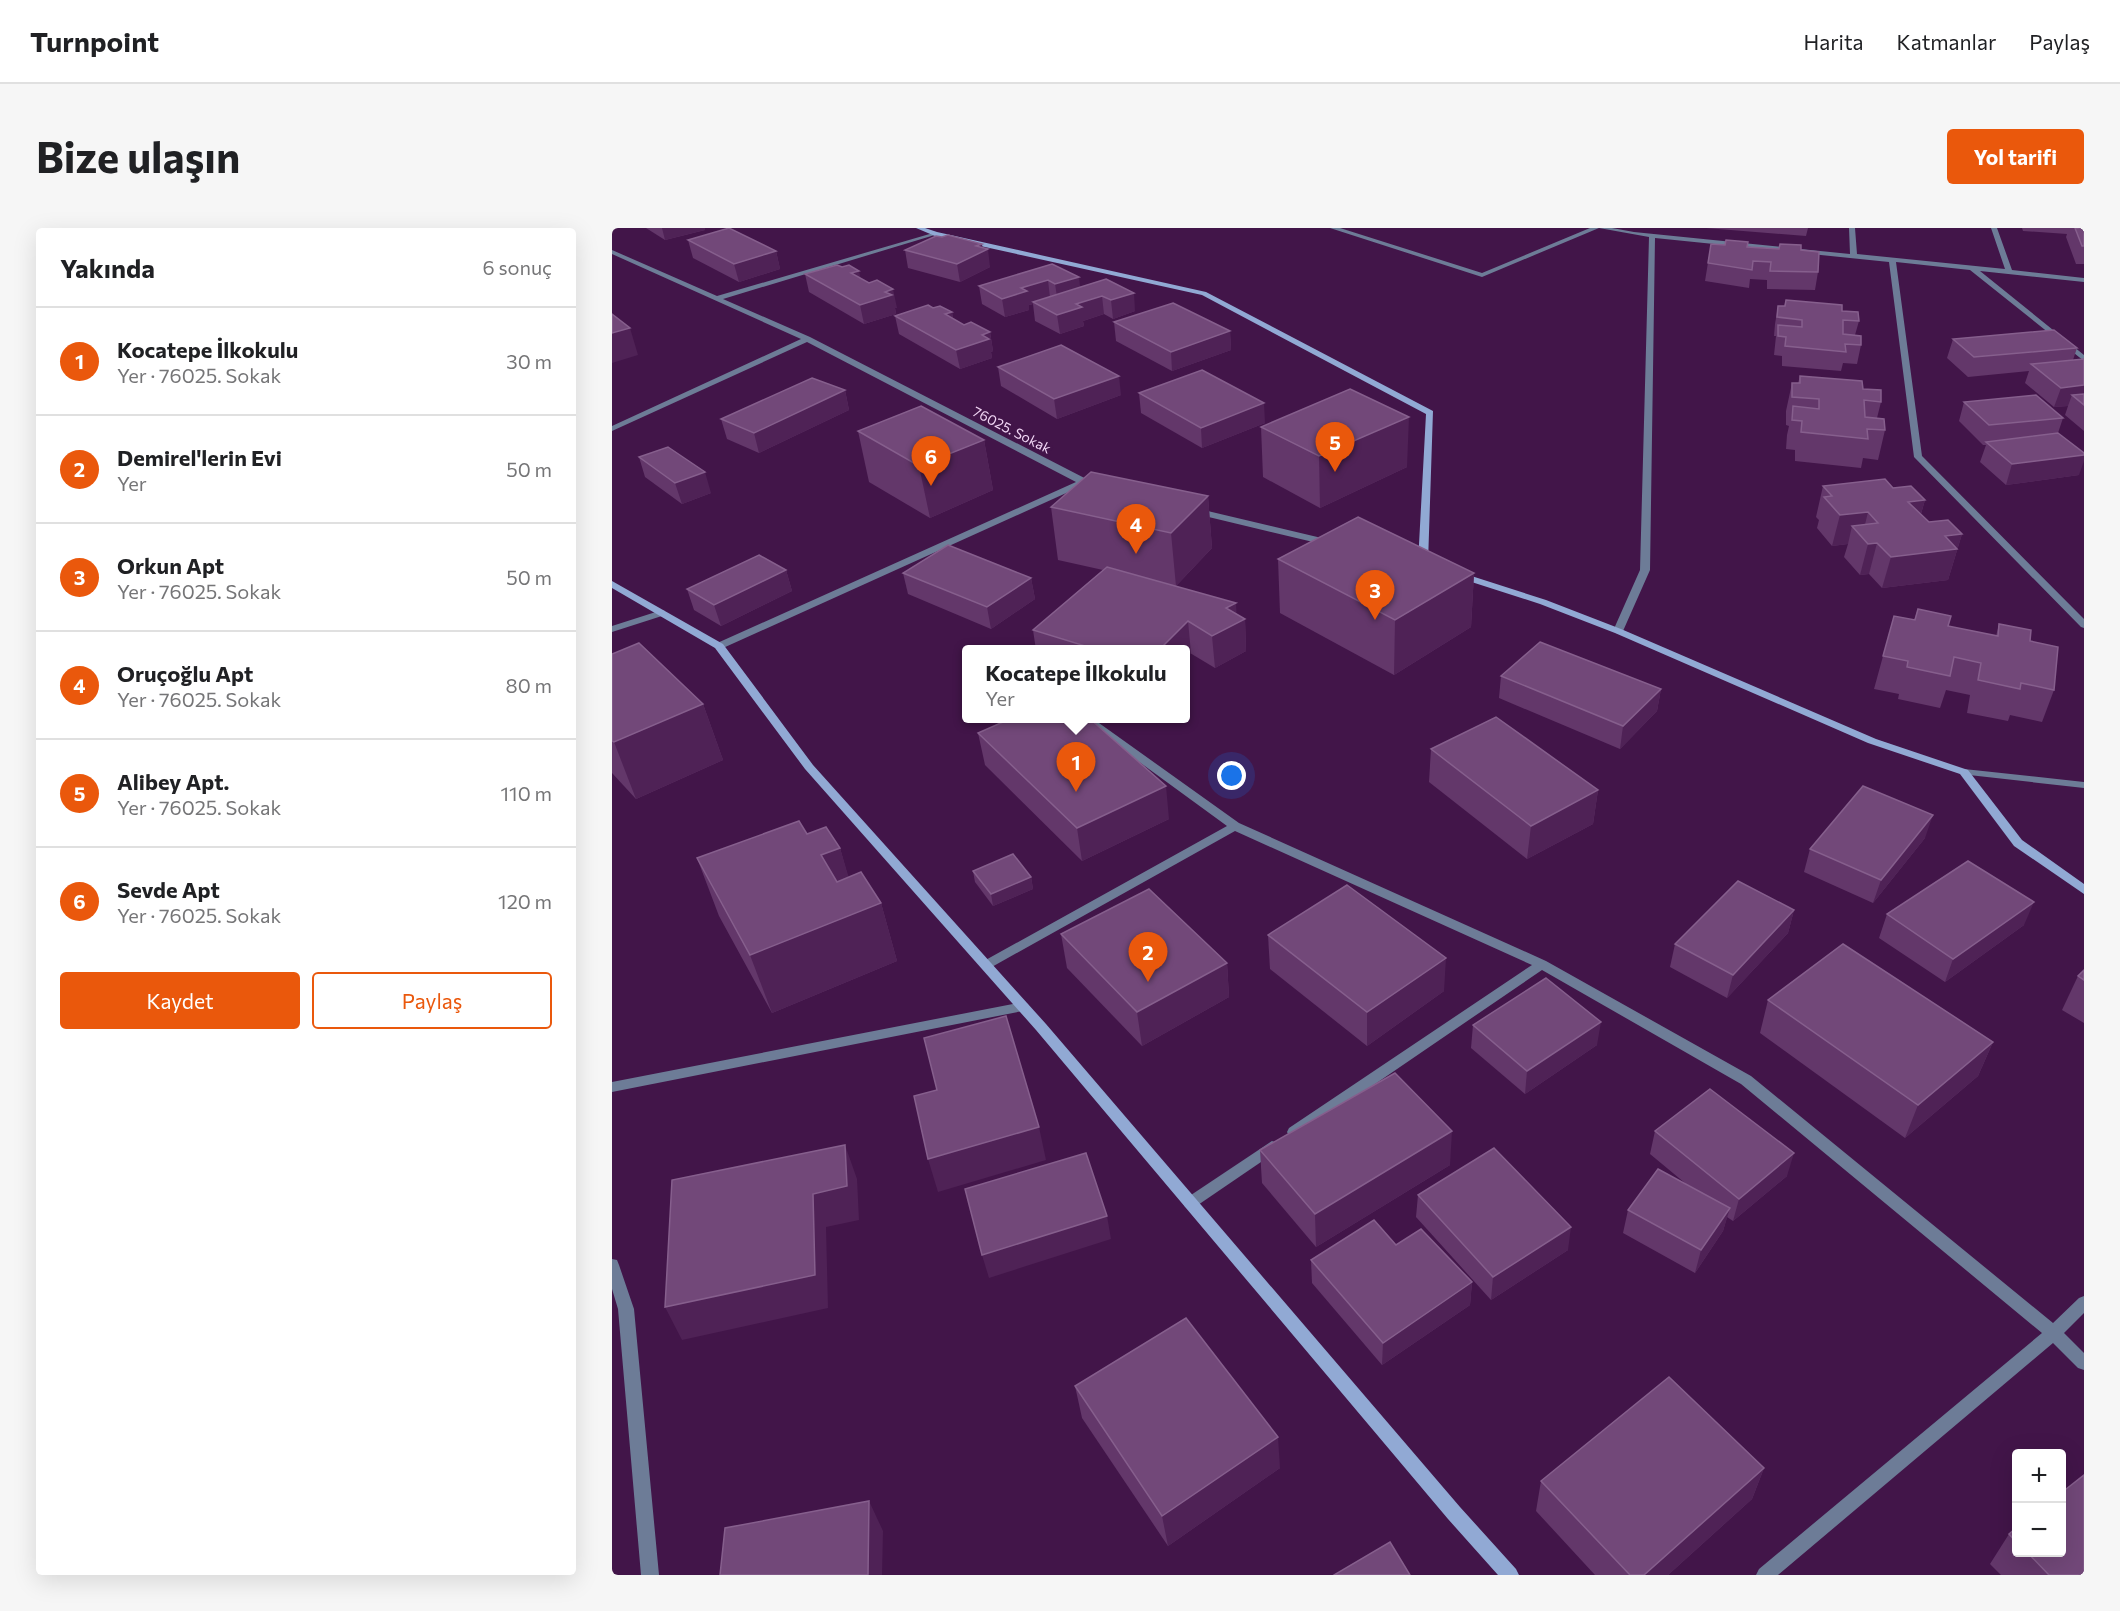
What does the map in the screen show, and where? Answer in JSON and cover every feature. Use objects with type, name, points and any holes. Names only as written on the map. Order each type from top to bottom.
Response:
[{"type":"street","points":[[919,228],[935,234],[1204,293],[1430,413],[1423,563]]},
{"type":"street","points":[[1333,228],[1482,275],[1596,228]]},
{"type":"street","points":[[1602,228],[1652,236],[2084,280]]},
{"type":"street","points":[[1851,228],[1854,257]]},
{"type":"street","points":[[1994,228],[2009,272]]},
{"type":"street","points":[[715,299],[935,234]]},
{"type":"street","points":[[1618,631],[1645,570],[1652,236]]},
{"type":"street","name":"76025. Sokak","points":[[612,252],[807,339],[1083,482],[1106,488]]},
{"type":"street","points":[[1892,261],[1918,456],[2084,625]]},
{"type":"street","points":[[1972,268],[2084,359]]},
{"type":"street","points":[[612,429],[807,339]]},
{"type":"street","points":[[719,646],[1083,482]]},
{"type":"street","points":[[1185,508],[1344,546]]},
{"type":"street","points":[[1412,561],[1434,567]]},
{"type":"street","points":[[1445,570],[1543,602],[1618,631],[1872,741],[1964,772],[2084,785]]},
{"type":"street","points":[[612,584],[719,646],[809,767],[1023,1007],[1454,1513],[1510,1575]]},
{"type":"street","points":[[612,629],[662,613]]},
{"type":"street","points":[[1091,723],[1235,826],[1542,964],[1746,1080],[2053,1333],[2084,1363]]},
{"type":"street","points":[[1964,772],[2018,843],[2084,890]]},
{"type":"street","points":[[986,966],[1235,826]]},
{"type":"street","points":[[1190,1203],[1542,964]]},
{"type":"street","points":[[612,1087],[1023,1007]]},
{"type":"street","points":[[612,1265],[626,1309],[650,1575]]},
{"type":"street","points":[[1765,1575],[2053,1333],[2084,1303]]},
{"type":"building","points":[[729,228],[776,251],[734,264],[688,240]]},
{"type":"building","points":[[2075,228],[2084,228],[2084,246],[2082,246]]},
{"type":"building","points":[[948,235],[982,244],[976,246],[988,249],[957,264],[905,250],[936,236]]},
{"type":"building","points":[[1726,240],[1748,242],[1747,247],[1779,249],[1780,244],[1801,245],[1801,250],[1819,252],[1818,272],[1770,271],[1771,262],[1753,261],[1752,270],[1708,263],[1711,244],[1725,245]]},
{"type":"building","points":[[1052,264],[1079,277],[1055,284],[1048,280],[1021,288],[1027,291],[1002,299],[979,286]]},
{"type":"building","points":[[837,265],[842,267],[849,265],[859,271],[851,273],[869,283],[877,280],[893,289],[885,292],[892,295],[860,305],[805,274]]},
{"type":"building","points":[[1106,279],[1134,293],[1111,300],[1102,296],[1076,304],[1082,307],[1057,315],[1033,302]]},
{"type":"building","points":[[1786,300],[1842,305],[1842,311],[1858,312],[1859,321],[1843,320],[1843,334],[1861,336],[1861,345],[1845,344],[1846,352],[1785,346],[1786,337],[1778,336],[1778,325],[1802,327],[1802,320],[1777,317],[1778,306],[1785,306]]},
{"type":"building","points":[[1173,303],[1230,331],[1171,352],[1114,322]]},
{"type":"building","points":[[928,305],[933,308],[940,306],[952,312],[945,314],[964,325],[971,322],[990,332],[982,335],[989,339],[956,350],[895,316]]},
{"type":"building","points":[[612,314],[630,328],[612,333]]},
{"type":"building","points":[[2054,330],[2077,348],[1974,357],[1953,339]]},
{"type":"building","points":[[1061,345],[1119,376],[1054,399],[998,367]]},
{"type":"building","points":[[2084,359],[2084,385],[2061,388],[2031,364]]},
{"type":"building","points":[[1202,370],[1264,403],[1201,428],[1139,393]]},
{"type":"building","points":[[1800,376],[1862,381],[1863,389],[1881,390],[1881,402],[1864,400],[1865,417],[1884,419],[1885,430],[1867,429],[1868,439],[1801,432],[1802,421],[1792,420],[1793,406],[1819,409],[1819,399],[1792,397],[1792,383],[1800,383]]},
{"type":"building","points":[[812,378],[845,390],[754,433],[721,419]]},
{"type":"building","points":[[1350,389],[1409,417],[1319,456],[1261,427]]},
{"type":"building","points":[[2084,394],[2084,405],[2072,395]]},
{"type":"building","points":[[2036,395],[2063,418],[1989,425],[1964,402]]},
{"type":"building","points":[[921,406],[984,440],[919,466],[858,431]]},
{"type":"building","points":[[2058,433],[2084,455],[2012,464],[1986,442]]},
{"type":"building","points":[[668,447],[705,472],[675,483],[639,457]]},
{"type":"building","points":[[1091,472],[1208,496],[1171,533],[1051,507]]},
{"type":"building","points":[[1885,479],[1893,488],[1911,486],[1925,500],[1908,502],[1929,522],[1948,520],[1962,534],[1945,536],[1957,549],[1891,557],[1877,543],[1868,544],[1852,526],[1878,523],[1868,512],[1840,515],[1824,497],[1832,496],[1823,486]]},
{"type":"building","points":[[1358,517],[1474,573],[1395,620],[1278,559]]},
{"type":"building","points":[[948,545],[1031,578],[987,607],[903,573]]},
{"type":"building","points":[[759,555],[786,570],[714,605],[687,589]]},
{"type":"building","points":[[1107,567],[1236,603],[1226,608],[1245,619],[1212,636],[1188,621],[1164,645],[1082,645],[1033,630]]},
{"type":"building","points":[[1918,609],[1951,616],[1948,626],[1998,636],[1999,624],[2031,630],[2030,641],[2058,647],[2054,690],[2021,683],[2020,689],[1978,680],[1981,663],[1954,657],[1950,676],[1907,667],[1908,661],[1883,656],[1894,616],[1915,620]]},
{"type":"building","points":[[1540,642],[1661,689],[1623,726],[1501,676]]},
{"type":"building","points":[[639,643],[703,704],[614,742],[612,741],[612,654]]},
{"type":"building","points":[[1496,717],[1598,790],[1531,826],[1431,749]]},
{"type":"building","points":[[1001,723],[1095,723],[1166,786],[1077,828],[978,733]]},
{"type":"building","points":[[1863,786],[1933,815],[1881,880],[1810,849]]},
{"type":"building","points":[[799,821],[807,834],[826,827],[840,848],[821,855],[837,882],[861,872],[881,903],[750,955],[697,858]]},
{"type":"building","points":[[1013,854],[1031,877],[991,894],[973,871]]},
{"type":"building","points":[[1968,861],[2034,902],[1953,959],[1887,914]]},
{"type":"building","points":[[1738,881],[1794,910],[1733,975],[1675,944]]},
{"type":"building","points":[[1347,885],[1446,958],[1367,1012],[1268,935]]},
{"type":"building","points":[[1149,889],[1227,963],[1137,1012],[1061,934]]},
{"type":"building","points":[[1843,944],[1993,1042],[1918,1105],[1768,1000]]},
{"type":"building","points":[[2084,970],[2084,980],[2078,976]]},
{"type":"building","points":[[1546,978],[1601,1022],[1527,1071],[1473,1025]]},
{"type":"building","points":[[1006,1016],[1039,1127],[928,1159],[914,1096],[937,1090],[924,1038]]},
{"type":"building","points":[[1395,1073],[1452,1131],[1315,1214],[1260,1150]]},
{"type":"building","points":[[1710,1089],[1794,1153],[1739,1199],[1655,1131]]},
{"type":"building","points":[[845,1145],[847,1186],[813,1194],[815,1275],[665,1307],[672,1180]]},
{"type":"building","points":[[1494,1148],[1571,1227],[1493,1277],[1418,1195]]},
{"type":"building","points":[[1086,1153],[1107,1216],[982,1255],[965,1189]]},
{"type":"building","points":[[1658,1169],[1730,1208],[1701,1250],[1628,1210]]},
{"type":"building","points":[[1374,1220],[1396,1245],[1421,1229],[1472,1282],[1383,1343],[1311,1260]]},
{"type":"building","points":[[1186,1318],[1278,1437],[1162,1516],[1075,1386]]},
{"type":"building","points":[[1669,1377],[1764,1468],[1644,1575],[1630,1575],[1541,1481]]},
{"type":"building","points":[[2084,1475],[2084,1575],[2049,1575],[2032,1557],[2066,1557],[2066,1489]]},
{"type":"building","points":[[869,1501],[868,1575],[720,1575],[725,1528]]},
{"type":"building","points":[[1390,1542],[1410,1575],[1334,1575]]},
{"type":"place","name":"Alibey Apt.","points":[[1335,472]]},
{"type":"place","name":"Sevde Apt","points":[[931,486]]},
{"type":"place","name":"Oruçoğlu Apt","points":[[1136,554]]},
{"type":"place","name":"Orkun Apt","points":[[1375,620]]},
{"type":"place","name":"Kocatepe İlkokulu","points":[[1076,792]]},
{"type":"place","name":"Demirel'lerin Evi","points":[[1148,982]]}]
